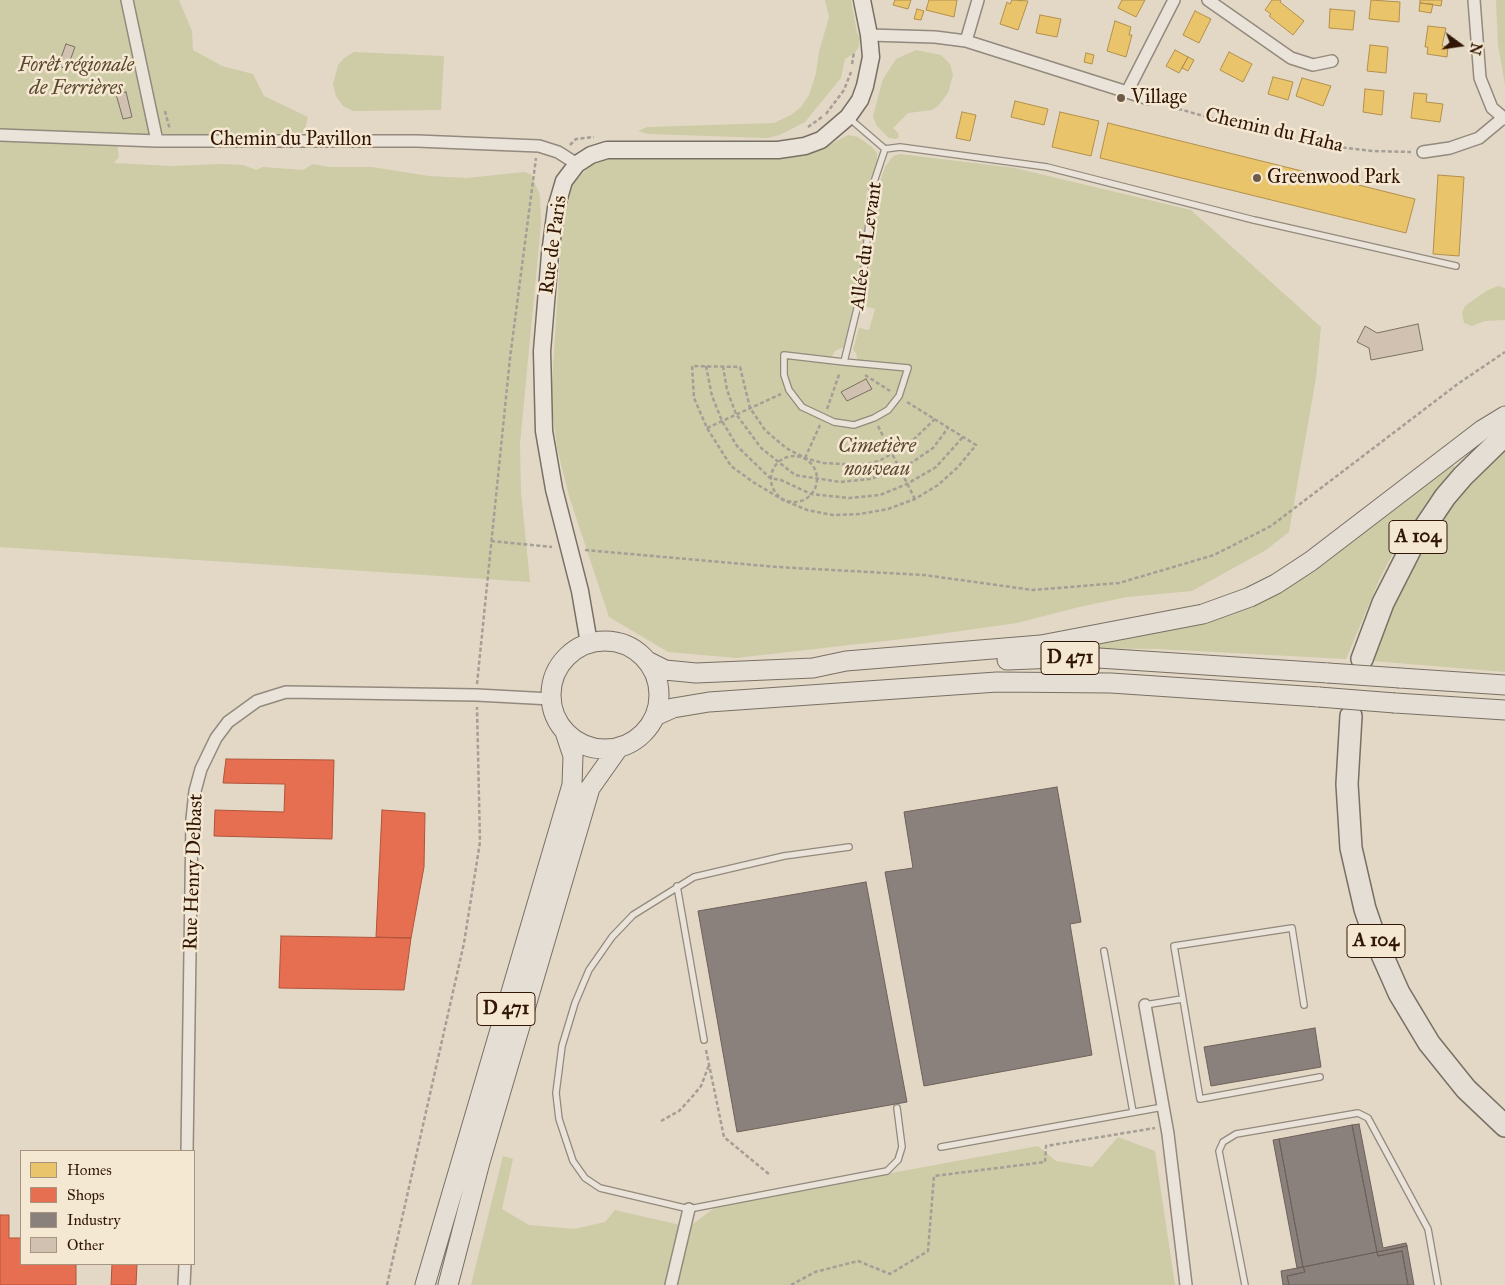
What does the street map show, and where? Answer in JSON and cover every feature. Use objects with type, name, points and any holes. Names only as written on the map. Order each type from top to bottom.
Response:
[{"type":"highway","name":"A 104","points":[[1362,659],[1383,603],[1412,546],[1445,497],[1463,476],[1505,435]]},
{"type":"highway","name":"A 104","points":[[1351,716],[1347,784],[1351,848],[1365,910],[1376,941],[1399,993],[1429,1043],[1466,1089],[1505,1126]]},
{"type":"main road","points":[[813,668],[846,661],[1041,645],[1177,621],[1228,606],[1276,584],[1311,561],[1482,430],[1505,416]]},
{"type":"main road","points":[[607,640],[625,644],[647,661],[655,673],[659,687],[659,702],[655,716],[641,736],[620,747],[605,749],[590,747],[577,741],[565,732],[555,717],[551,699],[552,681],[560,664],[572,651],[589,643],[607,640]]},
{"type":"main road","name":"D 471","points":[[647,661],[665,670],[696,673],[813,668],[844,670],[1083,657],[1505,685]]},
{"type":"main road","name":"D 471","points":[[655,716],[673,708],[709,702],[997,682],[1102,683],[1505,710]]},
{"type":"main road","name":"D 471","points":[[425,1285],[572,785],[573,756],[565,732]]},
{"type":"main road","name":"D 471","points":[[448,1285],[480,1162],[587,797],[590,788],[620,747]]},
{"type":"street","points":[[128,0],[157,141]]},
{"type":"street","name":"Rue de Paris","points":[[589,643],[580,591],[554,489],[544,430],[542,351],[556,208],[564,181],[577,164],[592,155],[607,150],[793,149],[821,140],[848,117],[860,100],[865,86],[871,57],[862,0]]},
{"type":"street","points":[[966,41],[978,0]]},
{"type":"street","points":[[1127,92],[1174,0]]},
{"type":"street","points":[[1208,0],[1291,58],[1313,65],[1332,61]]},
{"type":"street","points":[[1423,152],[1450,148],[1479,138],[1504,119],[1492,108],[1480,78],[1474,0]]},
{"type":"street","points":[[869,35],[917,36],[966,41],[1149,99]]},
{"type":"street","name":"Chemin du Pavillon","points":[[0,135],[157,141],[418,141],[537,146],[558,152],[577,164]]},
{"type":"street","name":"Rue Henry Delbast","points":[[187,1150],[192,819],[200,769],[216,738],[228,722],[241,710],[257,701],[286,692],[477,695],[551,699]]},
{"type":"street","points":[[1146,1005],[1167,1126],[1186,1285]]},
{"type":"street","points":[[671,1285],[690,1208]]},
{"type":"street","points":[[184,1285],[185,1265]]},
{"type":"lane","points":[[848,117],[885,149],[900,147],[1033,164],[1254,220],[1456,266]]},
{"type":"lane","name":"Allée du Levant","points":[[844,362],[862,288],[873,185],[885,149]]},
{"type":"lane","points":[[784,355],[908,368],[899,396],[888,410],[874,418],[854,425],[834,422],[802,407],[789,390],[784,375],[784,355]]},
{"type":"lane","points":[[849,847],[784,856],[734,866],[694,877],[633,915],[612,937],[589,970],[574,1003],[562,1046],[556,1093],[559,1119],[573,1161],[585,1178],[600,1188],[690,1208],[887,1171],[898,1160],[902,1147],[897,1108]]},
{"type":"lane","points":[[677,886],[704,1040]]},
{"type":"lane","points":[[1304,1005],[1292,928],[1174,946],[1200,1099],[1320,1077]]},
{"type":"lane","points":[[1104,951],[1133,1112]]},
{"type":"lane","points":[[1146,1005],[1182,999]]},
{"type":"lane","points":[[941,1147],[1163,1107]]},
{"type":"lane","points":[[1245,1285],[1219,1151],[1223,1142],[1236,1134],[1358,1113],[1368,1118],[1428,1229],[1438,1285]]},
{"type":"path","points":[[802,129],[825,115],[844,90],[851,72],[854,50]]},
{"type":"path","name":"Chemin du Haha","points":[[1149,99],[1162,98],[1179,109],[1246,128],[1320,145],[1372,151],[1423,152]]},
{"type":"path","points":[[576,139],[599,137]]},
{"type":"path","points":[[387,1285],[464,942],[480,842],[477,695],[490,541],[510,358],[537,146]]},
{"type":"path","points":[[490,541],[776,567],[924,575],[1033,590],[1119,583],[1214,555],[1271,526],[1459,383],[1505,352]]},
{"type":"path","points":[[706,366],[712,396],[722,421],[737,446],[770,478],[774,491],[783,500],[798,502],[811,494],[817,479],[814,467],[804,458],[786,448],[765,430],[750,408],[740,367],[723,366],[706,366],[692,366],[694,398],[707,428],[731,466],[783,500],[807,510],[833,515],[860,514],[888,509],[915,499],[938,485],[958,467],[976,445],[844,362]]},
{"type":"path","points":[[723,366],[727,390],[736,414],[761,448],[795,475],[840,482],[856,481],[900,469],[933,448],[948,428]]},
{"type":"path","points":[[707,428],[789,390]]},
{"type":"path","points":[[874,418],[915,499]]},
{"type":"path","points":[[770,478],[774,466],[791,456],[842,466],[862,465],[879,461],[909,444],[935,419]]},
{"type":"path","points":[[770,478],[781,480],[811,494],[849,498],[880,494],[907,484],[936,467],[963,437]]},
{"type":"path","points":[[704,1040],[724,1137],[770,1175]]},
{"type":"path","points":[[661,1121],[679,1110],[692,1098],[701,1086],[710,1064]]},
{"type":"path","points":[[791,1285],[815,1272],[858,1261],[890,1274],[928,1251],[934,1176],[1045,1162],[1046,1146],[1167,1126]]},
{"type":"green space","name":"Forêt régionale de Ferrières","points":[[0,0],[179,0],[192,31],[193,50],[222,66],[253,74],[264,96],[308,117],[305,129],[294,143],[117,145],[119,157],[114,163],[171,166],[243,165],[256,170],[263,167],[303,170],[313,164],[329,167],[372,167],[429,176],[467,178],[524,172],[531,174],[540,195],[541,224],[520,444],[521,492],[530,582],[0,547]]},
{"type":"green space","points":[[825,0],[851,0],[857,33],[860,38],[859,46],[855,53],[845,59],[841,78],[805,122],[780,135],[767,138],[648,134],[638,131],[647,127],[774,123],[791,115],[801,107],[809,95],[816,73],[819,52],[829,17]]},
{"type":"green space","points":[[1496,0],[1505,0],[1505,85],[1498,45]]},
{"type":"green space","points":[[916,50],[941,55],[950,64],[953,75],[948,93],[938,106],[932,110],[908,113],[893,128],[899,137],[896,139],[889,138],[876,125],[873,116],[883,79],[896,59]]},
{"type":"green space","points":[[354,52],[444,56],[441,110],[353,111],[343,106],[336,96],[333,84],[338,65],[344,58]]},
{"type":"green space","name":"Cimetière nouveau","points":[[848,135],[858,137],[872,147],[877,153],[877,162],[866,195],[864,238],[855,304],[844,347],[835,351],[830,360],[858,363],[856,353],[853,350],[859,328],[869,330],[875,309],[864,306],[869,276],[876,194],[885,167],[893,156],[900,154],[1015,168],[1191,210],[1321,327],[1316,378],[1289,532],[1266,550],[1192,591],[1127,597],[1017,623],[911,638],[736,658],[668,652],[609,617],[569,496],[557,448],[551,398],[562,227],[568,194],[574,182],[591,165],[611,158],[786,158],[820,150]]},
{"type":"green space","points":[[1498,286],[1505,288],[1505,320],[1485,321],[1472,326],[1464,323],[1462,313],[1465,306],[1486,291]]},
{"type":"green space","points":[[1505,448],[1505,672],[1373,661],[1392,607],[1411,567],[1445,513]]},
{"type":"green space","points":[[1452,464],[1455,467],[1428,500],[1395,550],[1380,578],[1346,659],[1157,649],[1073,648],[1222,613]]},
{"type":"green space","points":[[1118,1137],[1155,1151],[1175,1285],[471,1285],[503,1156],[513,1159],[502,1209],[529,1225],[574,1229],[605,1222],[615,1210],[689,1227],[718,1205],[1038,1146],[1056,1161],[1092,1167]]},
{"type":"building: Homes","points":[[895,0],[911,0],[908,9],[893,5]]},
{"type":"building: Homes","points":[[929,0],[957,0],[954,17],[926,10]]},
{"type":"building: Homes","points":[[1012,0],[1028,1],[1018,30],[1000,24],[1007,2],[1010,4]]},
{"type":"building: Homes","points":[[1122,0],[1145,0],[1136,17],[1118,8]]},
{"type":"building: Homes","points":[[1272,0],[1281,0],[1280,2],[1304,21],[1293,35],[1269,16],[1271,14],[1265,10]]},
{"type":"building: Homes","points":[[1371,0],[1400,2],[1399,22],[1369,19]]},
{"type":"building: Homes","points":[[1420,0],[1442,0],[1441,6],[1420,3]]},
{"type":"building: Homes","points":[[1420,3],[1433,4],[1431,13],[1419,11]]},
{"type":"building: Homes","points":[[917,9],[924,11],[921,20],[914,19]]},
{"type":"building: Homes","points":[[1330,9],[1355,11],[1353,30],[1329,28]]},
{"type":"building: Homes","points":[[1195,11],[1211,19],[1199,43],[1183,35]]},
{"type":"building: Homes","points":[[1040,15],[1061,19],[1057,37],[1036,33]]},
{"type":"building: Homes","points":[[1115,21],[1131,27],[1129,35],[1132,35],[1126,57],[1107,51]]},
{"type":"building: Homes","points":[[1428,26],[1446,28],[1442,46],[1448,47],[1447,57],[1427,54],[1428,47],[1425,47]]},
{"type":"building: Homes","points":[[1370,45],[1388,47],[1386,73],[1367,71]]},
{"type":"building: Homes","points":[[1175,50],[1188,57],[1179,73],[1166,66]]},
{"type":"building: Homes","points":[[1229,52],[1252,64],[1243,82],[1220,70]]},
{"type":"building: Homes","points":[[1086,53],[1094,55],[1092,64],[1084,62]]},
{"type":"building: Homes","points":[[1188,57],[1194,60],[1188,71],[1182,68]]},
{"type":"building: Homes","points":[[1273,77],[1293,82],[1288,100],[1268,94]]},
{"type":"building: Homes","points":[[1302,78],[1331,86],[1323,106],[1296,96]]},
{"type":"building: Homes","points":[[1365,89],[1384,91],[1382,115],[1363,112]]},
{"type":"building: Homes","points":[[1414,93],[1427,94],[1426,102],[1443,104],[1440,122],[1411,118]]},
{"type":"building: Homes","points":[[1015,101],[1048,109],[1044,125],[1011,117]]},
{"type":"building: Homes","points":[[962,112],[976,115],[970,141],[956,138]]},
{"type":"building: Homes","points":[[1060,112],[1099,121],[1091,156],[1052,147]]},
{"type":"building: Homes","name":"Greenwood Park","points":[[1108,123],[1415,199],[1406,233],[1100,158]]},
{"type":"building: Homes","points":[[1438,175],[1464,177],[1459,256],[1433,254]]},
{"type":"building: Shops","points":[[226,759],[334,760],[332,839],[214,836],[215,810],[284,812],[285,784],[223,783]]},
{"type":"building: Shops","points":[[382,810],[425,813],[424,867],[411,938],[376,937]]},
{"type":"building: Shops","points":[[281,936],[411,938],[404,990],[279,988]]},
{"type":"building: Shops","points":[[0,1215],[9,1215],[9,1238],[20,1238],[20,1265],[76,1265],[76,1285],[0,1285]]},
{"type":"building: Shops","points":[[112,1265],[137,1265],[136,1285],[111,1285]]},
{"type":"building: Industry","points":[[1057,787],[1081,922],[1070,924],[1092,1055],[924,1086],[885,872],[913,868],[904,812]]},
{"type":"building: Industry","points":[[866,882],[907,1102],[737,1132],[698,911]]},
{"type":"building: Industry","points":[[1315,1028],[1321,1067],[1211,1086],[1204,1047]]},
{"type":"building: Industry","points":[[1359,1124],[1383,1248],[1406,1243],[1407,1246],[1377,1252],[1352,1125]]},
{"type":"building: Industry","points":[[1352,1125],[1377,1252],[1303,1267],[1279,1139]]},
{"type":"building: Industry","points":[[1279,1139],[1303,1267],[1297,1268],[1273,1140]]},
{"type":"building: Industry","points":[[1407,1246],[1414,1285],[1408,1285],[1402,1251],[1378,1256],[1377,1252]]},
{"type":"building: Industry","points":[[1402,1251],[1408,1285],[1289,1285],[1287,1276],[1305,1272],[1303,1267],[1377,1252],[1378,1256]]},
{"type":"building: Industry","points":[[1303,1267],[1305,1272],[1287,1276],[1289,1285],[1283,1285],[1281,1271]]},
{"type":"building: Other","points":[[66,44],[75,47],[67,69],[58,66]]},
{"type":"building: Other","points":[[126,92],[132,117],[123,119],[116,94]]},
{"type":"building: Other","points":[[1418,324],[1423,350],[1371,360],[1369,348],[1357,342],[1365,326],[1377,333]]},
{"type":"building: Other","points":[[866,379],[872,389],[847,401],[841,392]]},
{"type":"place","name":"Village","points":[[1121,98]]},
{"type":"place","name":"Greenwood Park","points":[[1257,178]]}]
